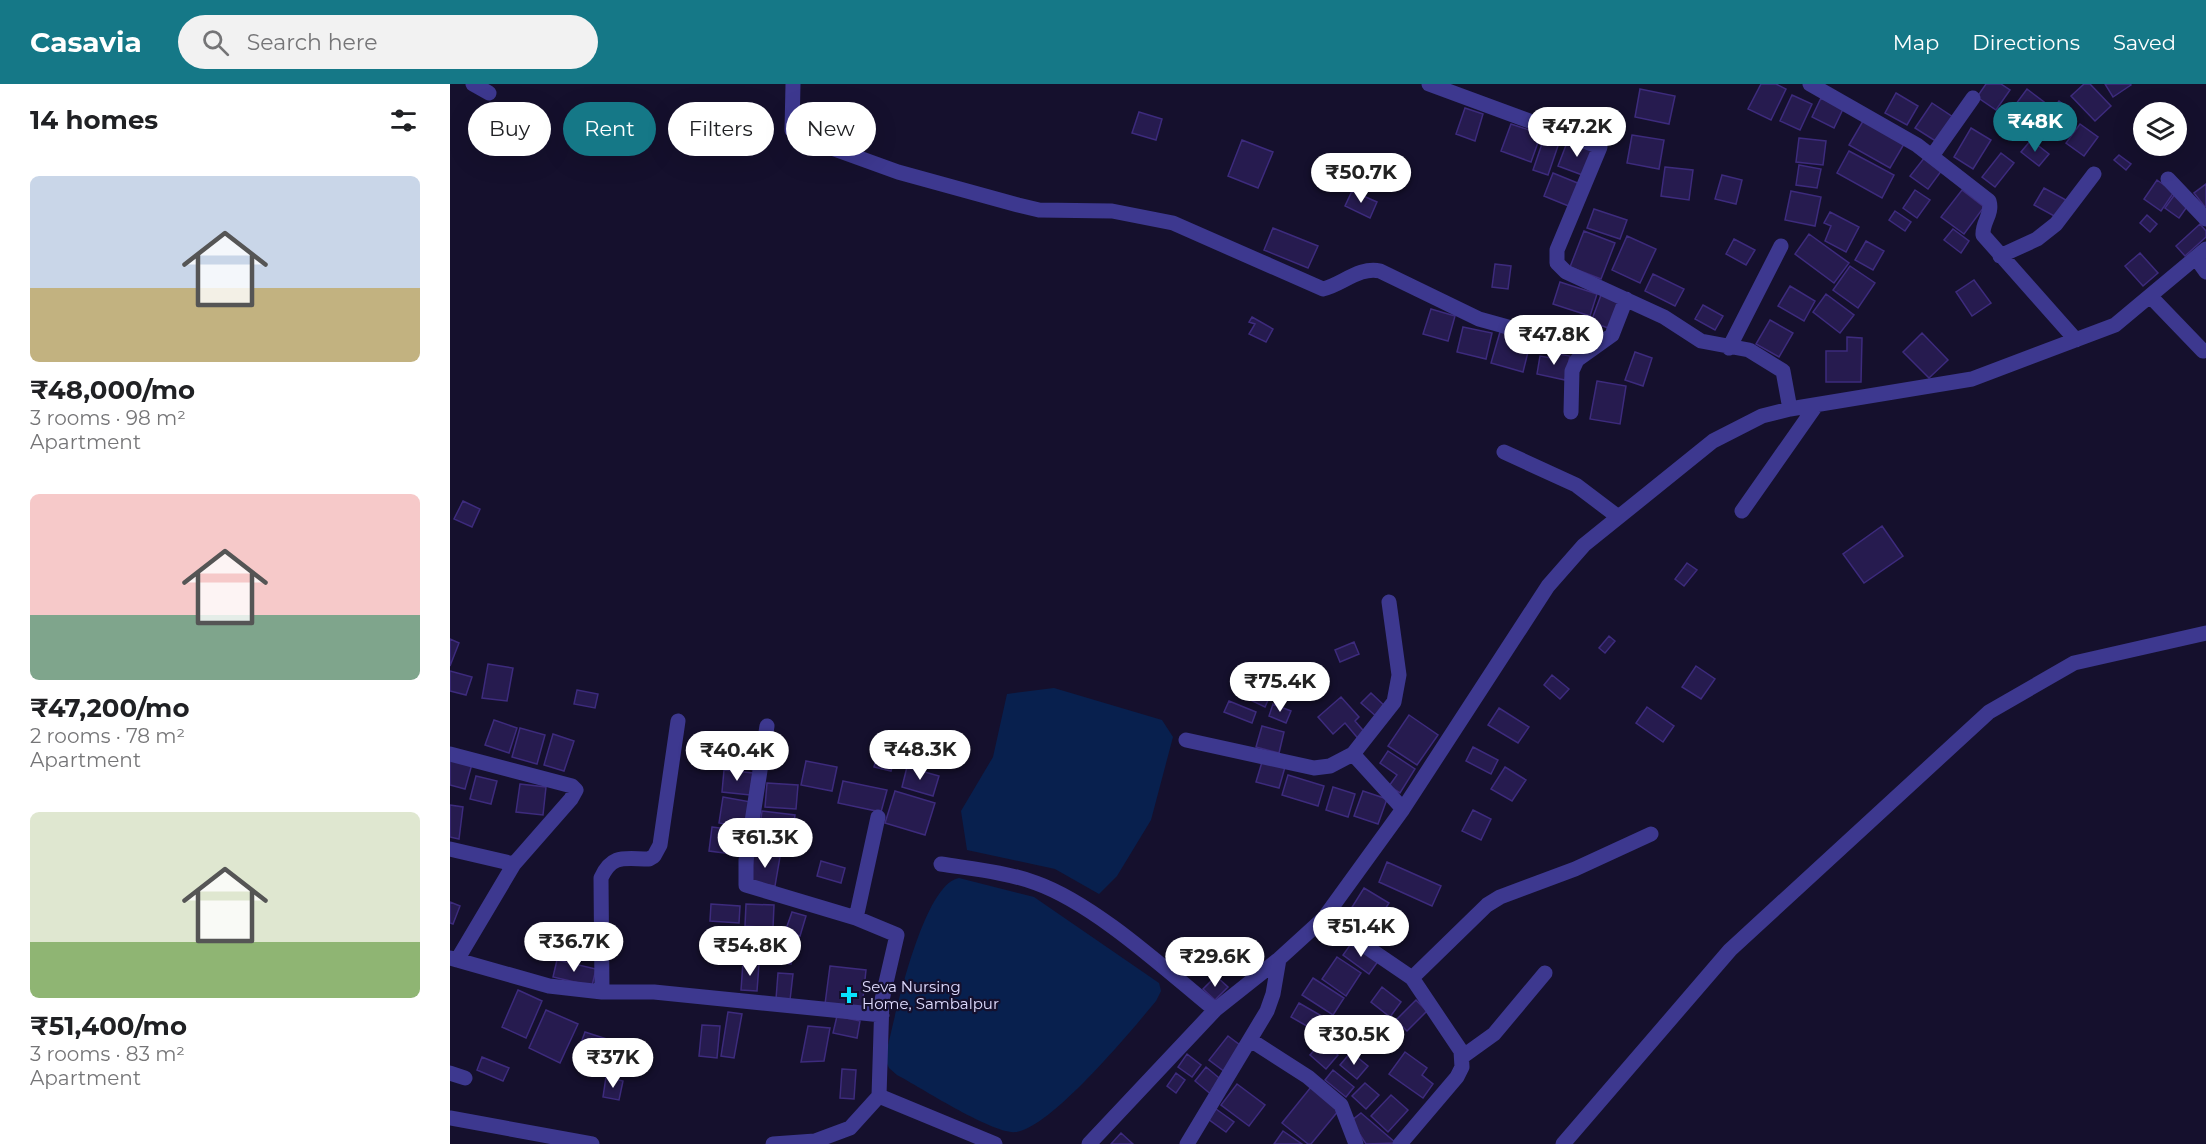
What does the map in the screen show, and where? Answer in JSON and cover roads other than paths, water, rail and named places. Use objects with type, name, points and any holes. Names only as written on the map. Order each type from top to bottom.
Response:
[{"type":"street","points":[[473,84],[489,93]]},
{"type":"street","points":[[793,84],[792,130],[804,138],[898,172],[1040,210],[1112,211],[1149,216],[1173,223],[1323,289],[1336,286],[1364,270],[1374,269],[1479,320],[1591,350]]},
{"type":"street","points":[[1429,84],[1600,147],[1557,250],[1556,261],[1566,272],[1664,317],[1701,341],[1749,350],[1783,371],[1790,409]]},
{"type":"street","points":[[1810,84],[1932,156],[1989,201],[1990,211],[1983,227],[1983,235],[2076,340]]},
{"type":"street","points":[[1932,156],[1973,98]]},
{"type":"street","points":[[2000,256],[2037,239],[2056,224],[2094,174]]},
{"type":"street","points":[[2168,179],[2206,219]]},
{"type":"street","points":[[1729,348],[1781,246]]},
{"type":"street","points":[[1089,1144],[1215,1010],[1279,959],[1324,918],[1403,808],[1548,586],[1584,544],[1713,441],[1762,416],[1790,409],[1815,407],[1972,379],[2115,325],[2201,254],[2206,272]]},
{"type":"street","points":[[2151,297],[2203,351]]},
{"type":"street","points":[[1571,412],[1572,371],[1577,360],[1612,335],[1626,299]]},
{"type":"street","points":[[1742,511],[1815,407]]},
{"type":"street","points":[[1504,452],[1576,485],[1617,516]]},
{"type":"street","points":[[1186,740],[1314,768],[1330,765],[1353,754],[1394,702],[1400,675],[1389,602]]},
{"type":"street","points":[[1563,1144],[1730,950],[1989,712],[2073,663],[2206,633]]},
{"type":"street","points":[[602,992],[601,878],[607,865],[615,859],[650,859],[660,845],[678,721]]},
{"type":"street","points":[[767,726],[746,860],[746,885],[855,918],[897,935],[882,1000],[879,1096],[850,1128],[815,1141],[773,1144]]},
{"type":"street","points":[[450,754],[573,786],[576,790],[571,800],[514,864],[457,960],[549,986],[602,992],[654,992],[882,1015]]},
{"type":"street","points":[[1353,754],[1403,808]]},
{"type":"street","points":[[855,918],[878,817]]},
{"type":"street","points":[[1412,978],[1487,905],[1500,897],[1575,869],[1651,834]]},
{"type":"street","points":[[450,849],[514,864]]},
{"type":"street","points":[[941,864],[1014,876],[1062,895],[1143,951],[1215,1010]]},
{"type":"street","points":[[1324,918],[1412,978],[1461,1051],[1462,1058],[1456,1077],[1400,1144]]},
{"type":"street","points":[[1187,1144],[1252,1041],[1273,994],[1279,959]]},
{"type":"street","points":[[1462,1058],[1494,1034],[1545,973]]},
{"type":"street","points":[[1252,1041],[1308,1077],[1341,1105],[1356,1144]]},
{"type":"street","points":[[450,1072],[465,1078]]},
{"type":"street","points":[[879,1096],[995,1144]]},
{"type":"street","points":[[450,1118],[592,1144]]},
{"type":"water","points":[[1054,688],[1162,720],[1173,737],[1151,820],[1117,876],[1099,894],[1055,869],[967,850],[961,811],[993,757],[1007,694]]},
{"type":"water","points":[[959,878],[1034,897],[1159,983],[1161,991],[1156,1001],[1090,1076],[1049,1114],[1031,1126],[1016,1132],[991,1126],[957,1109],[897,1075],[889,1068],[885,1059],[902,988],[921,929],[933,904],[946,886]]},
{"type":"place","name":"Seva Nursing Home, Sambalpur","points":[[849,995]]}]
